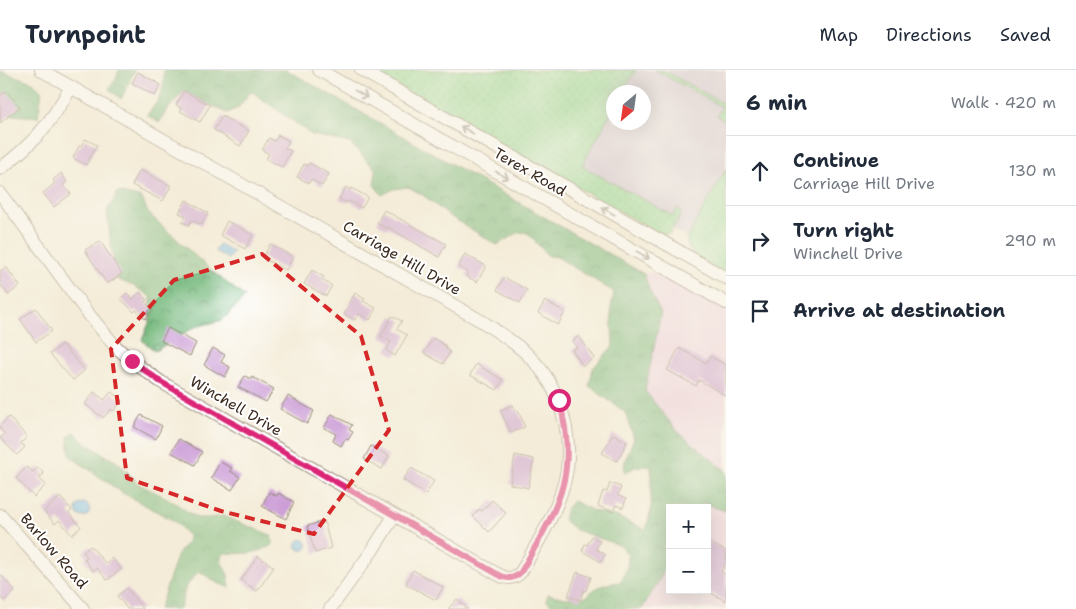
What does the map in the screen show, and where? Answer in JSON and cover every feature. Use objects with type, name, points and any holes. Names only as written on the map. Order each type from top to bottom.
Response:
[{"type":"street","name":"Carriage Hill Drive","points":[[41,70],[483,322],[531,357],[559,400],[567,438],[568,461],[562,490],[552,514],[521,572],[513,578]]},
{"type":"street","name":"Terex Road","points":[[321,70],[726,303]]},
{"type":"street","name":"Terex Road","points":[[361,70],[726,278]]},
{"type":"street","points":[[0,169],[34,141],[56,114],[71,87]]},
{"type":"street","name":"Winchell Drive","points":[[0,193],[86,311],[115,346],[132,361],[161,382],[394,516],[504,578],[513,578]]},
{"type":"street","points":[[665,268],[676,250]]},
{"type":"street","name":"Barlow Road","points":[[0,515],[83,609]]},
{"type":"street","points":[[330,609],[367,558],[394,516]]},
{"type":"highlighted area","points":[[262,254],[361,336],[389,430],[314,534],[221,511],[127,478],[111,349],[174,280]]},
{"type":"shaded area","points":[[398,70],[726,70],[726,170],[687,238]]},
{"type":"shaded area","points":[[665,268],[726,303],[726,471],[678,432],[645,391],[661,313],[651,294],[644,274]]},
{"type":"shaded area","points":[[698,496],[726,506],[726,609],[642,609],[662,575],[658,566],[666,553],[666,594],[711,594],[711,504],[694,504]]},
{"type":"green space","points":[[119,70],[135,70],[121,99],[109,89],[116,79]]},
{"type":"green space","points":[[164,70],[287,70],[644,274],[651,294],[661,313],[645,391],[678,432],[726,471],[726,511],[711,506],[711,504],[666,504],[666,559],[662,575],[642,609],[555,609],[546,600],[548,594],[566,598],[586,597],[602,586],[621,582],[627,568],[628,556],[622,546],[576,530],[564,521],[566,509],[573,501],[594,511],[618,517],[646,530],[651,509],[651,466],[635,467],[624,473],[625,461],[634,438],[625,412],[589,386],[593,368],[613,346],[611,308],[614,292],[557,257],[548,256],[528,233],[519,232],[497,245],[448,215],[423,195],[408,187],[394,189],[382,195],[374,185],[376,170],[350,143],[312,135],[251,91],[238,108],[227,113],[184,91],[168,109],[159,123],[147,115],[156,104],[163,84]]},
{"type":"green space","points":[[370,70],[636,70],[627,85],[606,85],[606,122],[582,166],[673,216],[678,208],[681,212],[680,217],[669,234],[658,233]]},
{"type":"green space","points":[[655,70],[663,70],[726,105],[726,121],[717,116],[722,107]]},
{"type":"green space","points":[[0,71],[33,82],[42,91],[38,117],[0,114]]},
{"type":"green space","points":[[726,169],[726,274],[695,255],[687,244],[687,238]]},
{"type":"green space","points":[[118,192],[142,198],[148,213],[213,272],[245,297],[223,320],[195,327],[155,351],[142,340],[150,321],[151,297],[134,286],[118,280],[111,246],[107,211]]},
{"type":"green space","points":[[75,432],[82,441],[120,464],[137,483],[169,499],[197,518],[223,516],[271,535],[273,544],[256,552],[224,553],[221,561],[228,575],[230,588],[217,583],[199,571],[186,586],[180,609],[159,609],[179,551],[187,543],[189,536],[174,521],[121,492],[70,456],[68,437]]},
{"type":"water","points":[[219,244],[233,252],[228,259],[215,251]]},
{"type":"water","points":[[83,503],[88,505],[90,510],[88,515],[83,517],[78,515],[76,510],[78,505]]},
{"type":"water","points":[[302,539],[308,545],[302,551],[296,545]]},
{"type":"building","points":[[138,72],[161,85],[155,96],[132,83]]},
{"type":"building","points":[[6,91],[20,107],[0,123],[0,96]]},
{"type":"building","points":[[184,91],[210,105],[200,122],[180,111],[181,108],[176,105]]},
{"type":"building","points":[[222,116],[249,131],[240,146],[214,130]]},
{"type":"building","points":[[278,135],[289,141],[285,148],[291,151],[282,167],[266,159],[269,154],[262,150],[269,138],[275,141]]},
{"type":"building","points":[[85,139],[97,145],[86,165],[73,158]]},
{"type":"building","points":[[309,163],[329,174],[322,186],[311,179],[309,183],[297,177],[304,164],[307,166]]},
{"type":"building","points":[[140,170],[171,186],[163,201],[132,185]]},
{"type":"building","points":[[61,173],[67,182],[63,185],[71,194],[54,207],[43,193],[55,183],[53,180]]},
{"type":"building","points":[[346,187],[368,197],[362,208],[349,201],[347,203],[339,199]]},
{"type":"building","points":[[186,200],[208,213],[201,225],[192,220],[189,225],[182,222],[186,216],[179,213]]},
{"type":"building","points":[[384,210],[446,244],[439,257],[388,227],[387,229],[377,223]]},
{"type":"building","points":[[227,221],[253,235],[245,249],[220,235]]},
{"type":"building","points":[[100,241],[122,274],[107,284],[85,250]]},
{"type":"building","points":[[270,244],[293,257],[286,270],[263,258]]},
{"type":"building","points":[[465,254],[486,266],[477,282],[466,276],[468,272],[458,267]]},
{"type":"building","points":[[6,267],[20,286],[8,295],[0,284],[0,271]]},
{"type":"building","points":[[312,270],[324,277],[322,280],[332,286],[326,296],[304,284]]},
{"type":"building","points":[[504,277],[527,290],[520,303],[497,290]]},
{"type":"building","points":[[140,292],[147,300],[145,302],[153,310],[145,319],[136,310],[134,312],[121,299],[127,293],[133,299]]},
{"type":"building","points":[[355,293],[365,299],[363,301],[376,308],[370,320],[359,314],[355,320],[344,314]]},
{"type":"building","points":[[545,301],[565,312],[558,325],[538,313]]},
{"type":"building","points":[[36,308],[52,331],[36,342],[20,319]]},
{"type":"building","points":[[392,316],[402,321],[397,329],[407,335],[395,356],[386,350],[391,342],[381,336]]},
{"type":"building","points":[[168,328],[196,343],[190,356],[161,341]]},
{"type":"building","points":[[579,336],[594,358],[583,366],[572,350],[577,347],[572,341]]},
{"type":"building","points":[[433,338],[446,346],[445,348],[450,352],[443,364],[424,353]]},
{"type":"building","points":[[62,344],[85,370],[73,380],[50,354]]},
{"type":"building","points":[[213,348],[225,355],[221,362],[230,367],[225,377],[204,365]]},
{"type":"building","points":[[679,348],[706,363],[710,356],[726,365],[726,396],[699,380],[696,386],[667,370]]},
{"type":"building","points":[[476,364],[503,380],[497,390],[470,375]]},
{"type":"building","points":[[245,376],[251,379],[252,377],[274,389],[266,402],[238,387]]},
{"type":"building","points":[[94,392],[104,400],[111,392],[122,400],[114,411],[111,409],[103,418],[85,404]]},
{"type":"building","points":[[288,396],[314,411],[307,424],[280,409]]},
{"type":"building","points":[[513,405],[515,411],[518,410],[525,427],[511,433],[500,410]]},
{"type":"building","points":[[332,414],[352,425],[349,430],[353,432],[348,440],[345,439],[341,446],[333,441],[336,434],[324,428]]},
{"type":"building","points":[[141,415],[162,426],[156,439],[134,427]]},
{"type":"building","points":[[9,417],[27,437],[21,443],[25,447],[17,455],[0,438],[5,434],[0,429],[0,426]]},
{"type":"building","points":[[613,434],[627,442],[617,461],[602,453]]},
{"type":"building","points":[[179,439],[202,452],[195,465],[171,452]]},
{"type":"building","points":[[371,446],[389,456],[382,469],[364,459]]},
{"type":"building","points":[[515,455],[534,459],[528,488],[510,484]]},
{"type":"building","points":[[220,462],[232,468],[230,471],[240,477],[232,490],[211,478]]},
{"type":"building","points":[[27,467],[33,472],[38,467],[44,474],[39,478],[46,485],[34,497],[16,478]]},
{"type":"building","points":[[411,468],[434,481],[426,494],[403,480]]},
{"type":"building","points":[[610,483],[621,487],[618,496],[626,499],[623,508],[616,505],[613,512],[598,506],[603,491],[607,492]]},
{"type":"building","points":[[269,492],[277,496],[278,493],[294,502],[286,519],[262,506]]},
{"type":"building","points":[[60,497],[72,510],[69,513],[81,527],[72,535],[59,520],[55,524],[44,511]]},
{"type":"building","points":[[492,500],[506,513],[489,532],[473,516],[479,509],[482,511]]},
{"type":"building","points":[[324,521],[331,548],[315,553],[307,526]]},
{"type":"building","points":[[592,536],[600,541],[596,549],[605,554],[601,562],[582,551]]},
{"type":"building","points":[[711,543],[726,551],[726,562],[721,572],[726,575],[726,601],[711,593]]},
{"type":"building","points":[[91,546],[106,564],[112,558],[121,569],[107,580],[97,568],[93,571],[84,559],[87,557],[83,552]]},
{"type":"building","points":[[258,556],[274,567],[257,591],[241,580]]},
{"type":"building","points":[[413,570],[443,587],[436,600],[406,584]]},
{"type":"building","points":[[577,572],[591,577],[586,591],[584,590],[580,600],[568,596]]},
{"type":"building","points":[[0,574],[15,591],[4,601],[0,597]]},
{"type":"building","points":[[127,588],[143,609],[127,609],[117,596]]},
{"type":"building","points":[[457,599],[468,609],[448,609]]},
{"type":"route","points":[[132,361],[161,382],[504,578],[513,578],[521,572],[556,507],[566,478],[568,461],[567,438],[559,400]]}]
